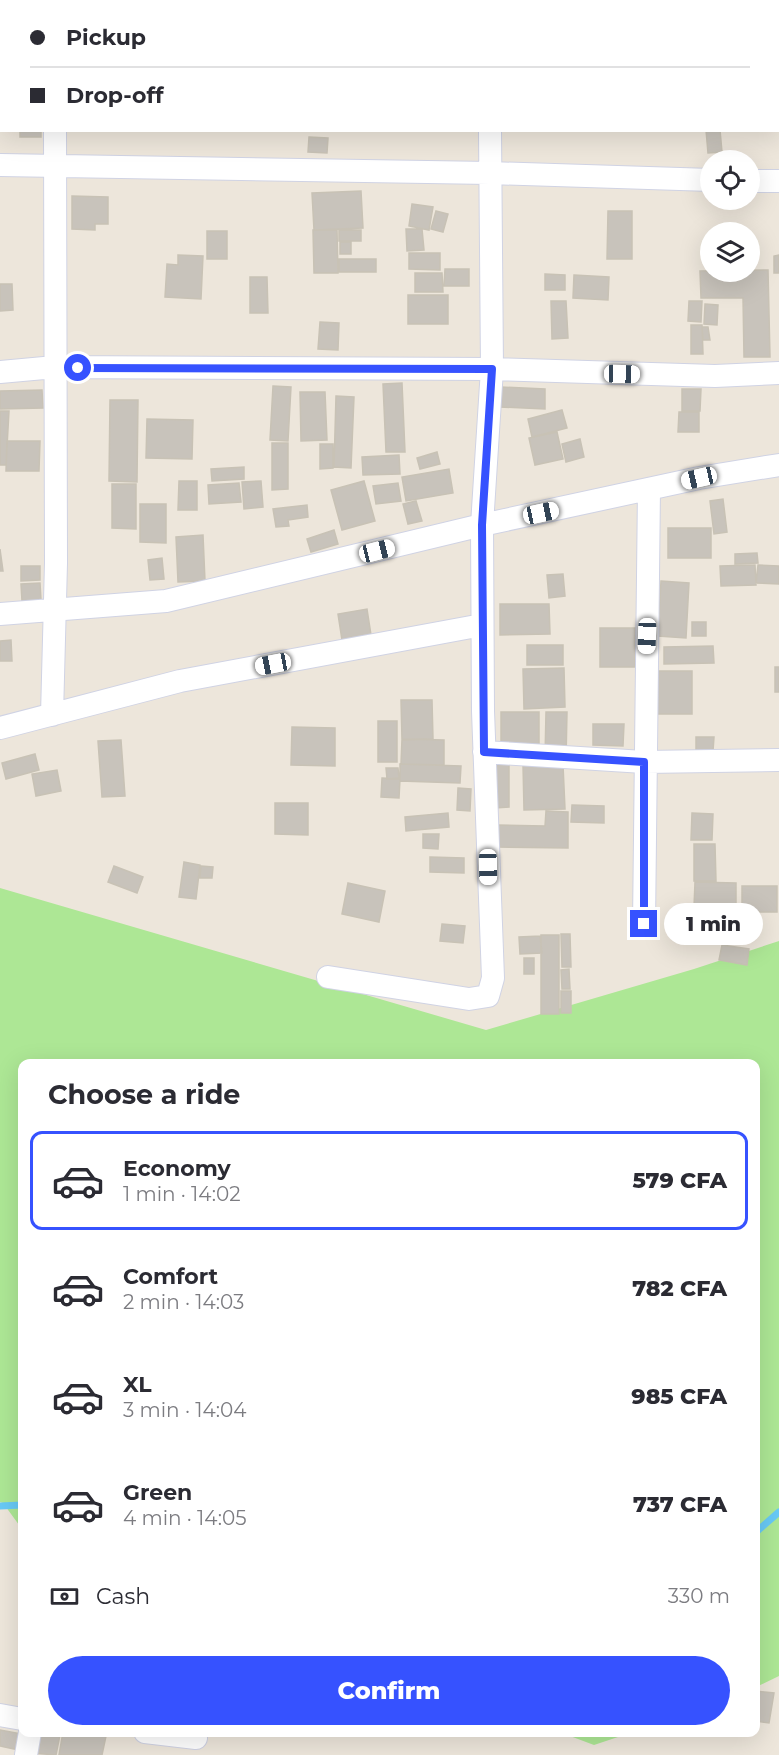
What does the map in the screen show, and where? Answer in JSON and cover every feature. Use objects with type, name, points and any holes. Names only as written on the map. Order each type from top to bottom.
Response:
[{"type":"street","points":[[52,715],[56,610],[55,132]]},
{"type":"street","points":[[328,977],[469,999],[488,996],[493,978],[484,752],[482,525],[492,369],[490,132]]},
{"type":"street","points":[[0,165],[490,172],[700,180]]},
{"type":"street","points":[[760,181],[779,181]]},
{"type":"street","points":[[0,372],[55,368],[492,369],[715,376],[779,373]]},
{"type":"street","points":[[0,614],[166,601],[482,525],[649,489],[779,465]]},
{"type":"street","points":[[644,924],[644,762],[649,489]]},
{"type":"street","points":[[0,728],[180,681],[483,625]]},
{"type":"street","points":[[484,752],[644,762],[779,760]]},
{"type":"street","points":[[0,1715],[18,1718]]},
{"type":"street","points":[[26,1755],[29,1737]]},
{"type":"street","points":[[170,1737],[195,1742]]},
{"type":"green space","points":[[0,888],[486,1030],[694,969],[779,941],[779,1676],[760,1685],[760,1059],[18,1059],[18,1524],[0,1502]]},
{"type":"green space","points":[[573,1737],[618,1737],[594,1745]]},
{"type":"building","points":[[20,132],[41,132],[41,137],[20,137]]},
{"type":"building","points":[[706,132],[720,132],[722,150],[708,150]]},
{"type":"building","points":[[309,137],[328,138],[327,153],[308,152]]},
{"type":"building","points":[[361,191],[363,228],[314,230],[312,193]]},
{"type":"building","points":[[72,196],[108,197],[108,224],[95,224],[95,230],[72,229]]},
{"type":"building","points":[[412,204],[433,207],[429,230],[409,226]]},
{"type":"building","points":[[436,211],[448,214],[443,232],[431,229]]},
{"type":"building","points":[[608,211],[632,211],[632,259],[607,259]]},
{"type":"building","points":[[406,229],[422,229],[424,250],[407,251]]},
{"type":"building","points":[[313,230],[337,230],[338,273],[314,273]]},
{"type":"building","points":[[339,230],[361,230],[361,241],[339,241]]},
{"type":"building","points":[[207,231],[227,231],[227,259],[207,259]]},
{"type":"building","points":[[340,242],[351,242],[351,254],[340,254]]},
{"type":"building","points":[[409,253],[440,253],[440,270],[409,269]]},
{"type":"building","points":[[178,255],[203,256],[201,299],[165,297],[167,264],[178,265]]},
{"type":"building","points":[[779,255],[779,273],[774,273],[774,256]]},
{"type":"building","points":[[339,259],[376,259],[376,272],[339,272]]},
{"type":"building","points":[[445,269],[469,269],[469,286],[444,286]]},
{"type":"building","points":[[760,270],[768,270],[770,357],[744,357],[743,298],[701,298],[700,282],[760,282]]},
{"type":"building","points":[[415,273],[442,273],[443,292],[415,292]]},
{"type":"building","points":[[545,274],[565,275],[565,290],[545,290]]},
{"type":"building","points":[[574,275],[609,277],[608,300],[573,298]]},
{"type":"building","points":[[250,277],[267,277],[268,313],[250,313]]},
{"type":"building","points":[[0,284],[12,284],[13,310],[0,311]]},
{"type":"building","points":[[408,295],[448,295],[448,324],[408,324]]},
{"type":"building","points":[[551,301],[566,301],[568,338],[552,339]]},
{"type":"building","points":[[689,301],[702,301],[701,322],[688,321]]},
{"type":"building","points":[[705,304],[718,305],[717,325],[704,324]]},
{"type":"building","points":[[320,322],[339,323],[338,350],[318,349]]},
{"type":"building","points":[[691,325],[702,325],[703,354],[691,354]]},
{"type":"building","points":[[702,327],[708,327],[710,340],[703,340]]},
{"type":"building","points":[[402,383],[405,452],[386,452],[383,384]]},
{"type":"building","points":[[273,386],[291,387],[288,441],[270,440]]},
{"type":"building","points":[[501,387],[545,389],[545,409],[500,407]]},
{"type":"building","points":[[682,389],[701,389],[700,411],[682,411]]},
{"type":"building","points":[[42,390],[43,408],[0,409],[0,391]]},
{"type":"building","points":[[300,392],[325,392],[327,440],[301,441]]},
{"type":"building","points":[[336,396],[354,397],[351,468],[334,467]]},
{"type":"building","points":[[110,400],[138,400],[137,482],[109,481]]},
{"type":"building","points":[[562,410],[567,428],[532,437],[528,419]]},
{"type":"building","points":[[0,411],[9,411],[6,465],[0,465]]},
{"type":"building","points":[[679,412],[699,412],[699,432],[678,432]]},
{"type":"building","points":[[147,419],[193,420],[192,459],[146,458]]},
{"type":"building","points":[[557,432],[563,459],[535,465],[529,438]]},
{"type":"building","points":[[580,439],[584,457],[566,462],[562,444]]},
{"type":"building","points":[[7,441],[40,441],[39,471],[6,471]]},
{"type":"building","points":[[272,443],[288,443],[288,489],[272,490]]},
{"type":"building","points":[[320,444],[333,444],[333,468],[320,469]]},
{"type":"building","points":[[437,452],[440,464],[420,469],[417,458]]},
{"type":"building","points":[[399,455],[400,474],[363,475],[362,457]]},
{"type":"building","points":[[244,467],[244,479],[212,481],[211,469]]},
{"type":"building","points":[[449,469],[453,493],[406,501],[402,477]]},
{"type":"building","points":[[179,481],[197,481],[197,510],[178,510]]},
{"type":"building","points":[[261,481],[263,507],[244,509],[242,482]]},
{"type":"building","points":[[364,481],[375,521],[342,530],[331,490]]},
{"type":"building","points":[[239,483],[241,502],[209,504],[208,485]]},
{"type":"building","points":[[398,483],[401,501],[376,504],[373,486]]},
{"type":"building","points":[[112,484],[136,484],[136,529],[112,528]]},
{"type":"building","points":[[723,499],[727,532],[714,534],[710,501]]},
{"type":"building","points":[[416,501],[422,521],[408,524],[403,504]]},
{"type":"building","points":[[140,504],[166,504],[166,543],[140,542]]},
{"type":"building","points":[[307,505],[308,517],[288,520],[289,526],[276,527],[273,509]]},
{"type":"building","points":[[668,528],[711,528],[711,558],[668,558]]},
{"type":"building","points":[[334,530],[338,544],[311,552],[307,539]]},
{"type":"building","points":[[203,535],[205,581],[178,582],[176,537]]},
{"type":"building","points":[[0,549],[3,571],[0,571]]},
{"type":"building","points":[[757,553],[758,563],[735,564],[735,554]]},
{"type":"building","points":[[162,558],[164,579],[150,580],[148,560]]},
{"type":"building","points":[[755,565],[756,585],[721,586],[720,566]]},
{"type":"building","points":[[758,565],[779,566],[779,584],[756,583]]},
{"type":"building","points":[[21,566],[40,566],[40,580],[21,581]]},
{"type":"building","points":[[563,574],[565,596],[549,598],[547,575]]},
{"type":"building","points":[[661,581],[689,583],[686,638],[658,636]]},
{"type":"building","points":[[40,583],[41,600],[22,601],[21,584]]},
{"type":"building","points":[[500,604],[549,604],[550,634],[500,635]]},
{"type":"building","points":[[367,609],[371,635],[342,640],[338,614]]},
{"type":"building","points":[[692,622],[706,622],[706,636],[692,636]]},
{"type":"building","points":[[600,628],[635,628],[635,667],[600,667]]},
{"type":"building","points":[[11,640],[12,661],[0,661],[0,641]]},
{"type":"building","points":[[527,645],[563,645],[563,665],[527,665]]},
{"type":"building","points":[[713,646],[714,663],[664,664],[664,647]]},
{"type":"building","points":[[775,667],[779,667],[779,692],[775,692]]},
{"type":"building","points":[[564,668],[565,707],[524,709],[523,669]]},
{"type":"building","points":[[649,671],[692,671],[692,714],[650,714]]},
{"type":"building","points":[[401,700],[432,700],[433,739],[402,740]]},
{"type":"building","points":[[501,712],[539,712],[539,745],[501,745]]},
{"type":"building","points":[[546,712],[567,712],[566,759],[545,758]]},
{"type":"building","points":[[378,721],[397,721],[397,762],[378,762]]},
{"type":"building","points":[[593,724],[624,724],[623,746],[593,745]]},
{"type":"building","points":[[292,727],[335,728],[335,766],[291,765]]},
{"type":"building","points":[[696,737],[714,737],[713,751],[696,751]]},
{"type":"building","points":[[402,739],[444,740],[444,765],[401,764]]},
{"type":"building","points":[[121,740],[125,796],[102,797],[98,741]]},
{"type":"building","points":[[493,753],[509,753],[509,807],[495,808]]},
{"type":"building","points":[[35,754],[39,770],[6,779],[2,763]]},
{"type":"building","points":[[400,764],[461,766],[460,783],[400,781]]},
{"type":"building","points":[[523,765],[563,765],[565,809],[524,810]]},
{"type":"building","points":[[386,768],[398,768],[399,778],[387,779]]},
{"type":"building","points":[[57,770],[61,791],[36,796],[32,774]]},
{"type":"building","points":[[382,778],[400,779],[399,798],[381,797]]},
{"type":"building","points":[[458,788],[471,789],[470,811],[457,810]]},
{"type":"building","points":[[275,803],[308,803],[308,835],[275,834]]},
{"type":"building","points":[[572,805],[604,806],[604,823],[571,822]]},
{"type":"building","points":[[546,811],[568,812],[568,848],[498,847],[498,825],[545,826]]},
{"type":"building","points":[[448,813],[449,827],[406,831],[405,817]]},
{"type":"building","points":[[692,813],[713,814],[712,840],[691,840]]},
{"type":"building","points":[[423,834],[439,834],[438,849],[423,848]]},
{"type":"building","points":[[694,844],[715,844],[716,881],[694,881]]},
{"type":"building","points":[[430,857],[464,858],[464,873],[430,872]]},
{"type":"building","points":[[184,862],[200,865],[196,899],[179,897]]},
{"type":"building","points":[[114,866],[143,877],[137,893],[108,882]]},
{"type":"building","points":[[201,866],[213,867],[212,878],[200,878]]},
{"type":"building","points":[[695,882],[736,883],[736,908],[694,907]]},
{"type":"building","points":[[348,883],[385,891],[379,922],[342,914]]},
{"type":"building","points":[[742,886],[777,886],[777,912],[742,912]]},
{"type":"building","points":[[442,924],[465,926],[463,943],[440,941]]},
{"type":"building","points":[[561,934],[570,934],[571,967],[562,967]]},
{"type":"building","points":[[541,935],[559,935],[559,1014],[541,1014]]},
{"type":"building","points":[[540,936],[542,953],[520,954],[519,937]]},
{"type":"building","points":[[722,945],[749,949],[747,965],[719,960]]},
{"type":"building","points":[[524,958],[534,958],[534,974],[524,974]]},
{"type":"building","points":[[569,969],[570,989],[562,989],[561,970]]},
{"type":"building","points":[[561,991],[571,991],[571,1013],[561,1013]]},
{"type":"building","points":[[760,1691],[774,1693],[769,1723],[760,1722]]},
{"type":"building","points":[[0,1730],[18,1733],[18,1737],[21,1737],[19,1750],[0,1746]]},
{"type":"building","points":[[35,1737],[60,1737],[56,1755],[32,1753]]},
{"type":"building","points":[[62,1737],[106,1737],[102,1755],[59,1755]]},
{"type":"waterway","points":[[0,1506],[18,1505]]},
{"type":"waterway","points":[[760,1529],[779,1512]]},
{"type":"route","points":[[78,368],[492,369],[482,525],[484,752],[564,755],[644,762],[644,924]]}]
